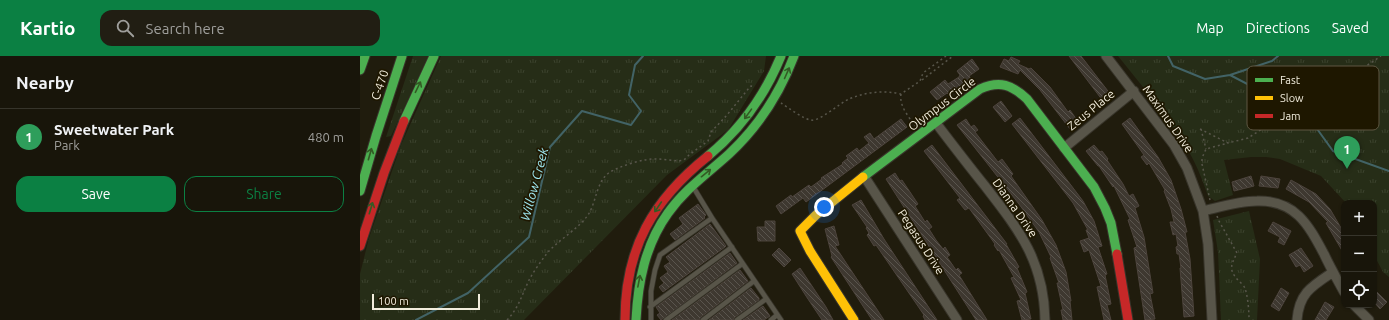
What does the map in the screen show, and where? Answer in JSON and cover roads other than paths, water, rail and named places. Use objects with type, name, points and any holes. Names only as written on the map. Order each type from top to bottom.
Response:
[{"type":"main road","name":"C-470","points":[[360,70],[364,56]]},
{"type":"main road","name":"C-470","points":[[360,192],[376,136],[402,56]]},
{"type":"main road","points":[[360,246],[373,201],[392,148],[410,105],[434,56]]},
{"type":"main road","points":[[625,320],[627,281],[630,265],[635,249],[650,219],[665,196],[676,183],[726,140],[745,119],[766,87],[781,56]]},
{"type":"main road","points":[[636,320],[637,295],[643,265],[658,227],[674,203],[692,185],[732,151],[757,122],[782,84],[794,56]]},
{"type":"main road","name":"Olympus Circle","points":[[854,320],[810,251],[800,231],[816,215],[864,176],[980,89],[987,85],[998,84],[1009,86],[1018,90],[1027,99],[1094,187],[1109,215],[1120,260],[1128,320]]},
{"type":"street","name":"Maximus Drive","points":[[1106,56],[1174,145],[1187,168],[1202,211],[1208,244],[1212,320]]},
{"type":"street","name":"Zeus Place","points":[[1064,148],[1134,91]]},
{"type":"street","name":"Dianna Drive","points":[[936,123],[1016,226],[1028,245],[1043,292],[1045,320]]},
{"type":"street","name":"Pegasus Drive","points":[[864,176],[957,320]]},
{"type":"street","points":[[1202,211],[1256,201],[1269,201],[1283,205],[1296,212],[1306,222],[1341,287]]},
{"type":"street","points":[[1297,320],[1299,304],[1304,295],[1310,288],[1333,272]]},
{"type":"street","points":[[1357,308],[1369,320]]},
{"type":"lane","points":[[692,185],[742,264],[781,320]]},
{"type":"lane","points":[[651,320],[651,291],[655,270],[660,255],[712,218]]},
{"type":"lane","points":[[650,307],[732,248]]},
{"type":"lane","points":[[666,320],[742,264]]},
{"type":"lane","points":[[703,320],[754,281]]},
{"type":"lane","points":[[737,320],[766,299]]},
{"type":"lane","points":[[771,320],[777,315]]},
{"type":"waterway","name":"Willow Creek","points":[[416,320],[468,293],[529,237],[550,147],[582,111],[631,125],[641,111],[629,95],[635,65],[643,56]]},
{"type":"waterway","name":"Willow Creek","points":[[1168,56],[1173,66],[1205,79],[1230,75],[1247,69]]},
{"type":"waterway","name":"Willow Creek","points":[[1257,66],[1272,61],[1278,56]]},
{"type":"waterway","points":[[1230,75],[1247,84]]},
{"type":"waterway","points":[[1318,130],[1333,151],[1389,171]]},
{"type":"place","name":"Sweetwater Park","points":[[1347,169]]}]
